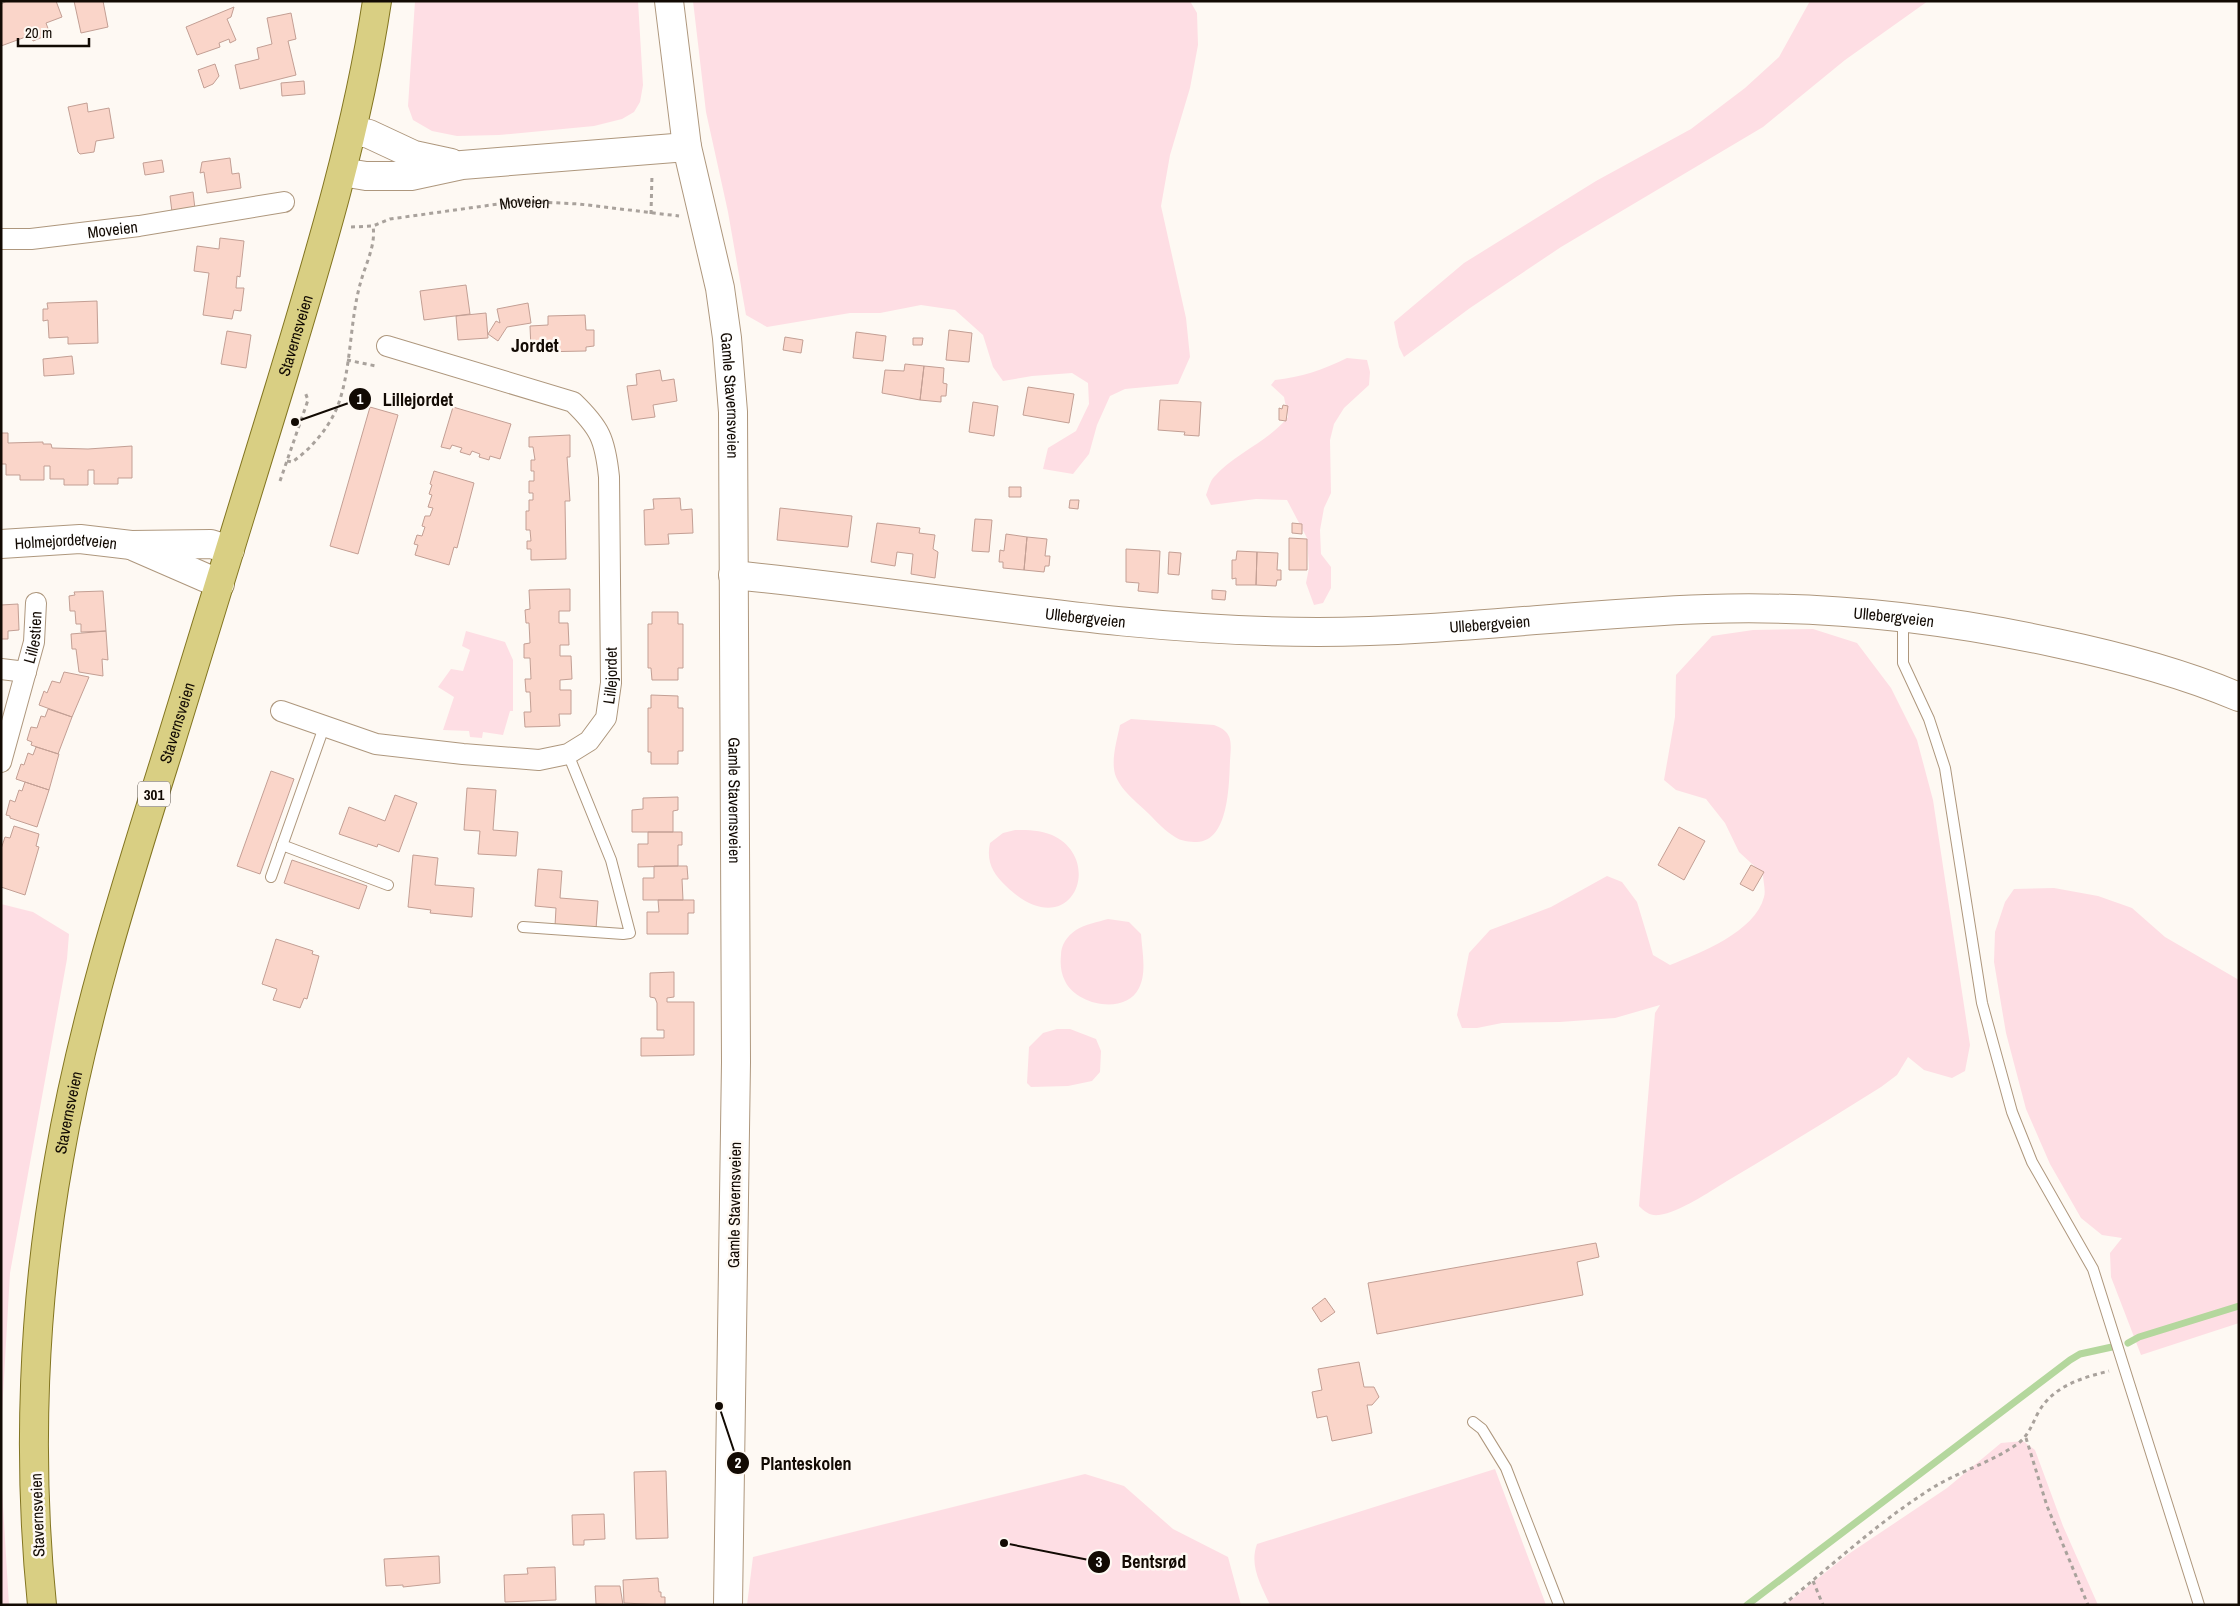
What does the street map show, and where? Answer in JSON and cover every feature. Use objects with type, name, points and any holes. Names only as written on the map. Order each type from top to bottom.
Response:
[{"type":"main road","name":"Stavernsveien","points":[[42,1605],[36,1515],[36,1394],[44,1270],[59,1158],[91,1014],[121,905],[322,247],[352,130],[377,1]]},
{"type":"street","name":"Gamle Stavernsveien","points":[[669,1],[687,147],[720,288],[727,338],[733,412],[736,1062],[728,1605]]},
{"type":"street","points":[[352,130],[369,134],[414,155],[462,165]]},
{"type":"street","points":[[342,172],[366,176],[411,176],[462,165],[687,147]]},
{"type":"street","name":"Moveien","points":[[1,239],[31,239],[139,226],[267,207],[284,202]]},
{"type":"street","name":"Lillejordet","points":[[280,711],[376,744],[462,754],[539,760],[568,754],[589,740],[606,718],[611,683],[609,477],[606,449],[594,422],[572,402],[387,346]]},
{"type":"street","name":"Holmejordetveien","points":[[1,544],[80,539],[131,545],[210,544],[230,550]]},
{"type":"street","name":"Holmejordetveien","points":[[131,545],[202,579],[220,584]]},
{"type":"street","name":"Ullebergveien","points":[[733,575],[1094,618],[1261,631],[1395,630],[1743,608],[1799,609],[1903,617],[1985,629],[2105,654],[2195,680],[2239,697]]},
{"type":"street","name":"Lillestien","points":[[1,762],[34,642],[36,603]]},
{"type":"street","name":"Lillestien","points":[[1,669],[26,672]]},
{"type":"lane","points":[[1903,617],[1902,663],[1929,719],[1945,768],[1982,1003],[2012,1112],[2032,1162],[2093,1269],[2199,1605]]},
{"type":"lane","points":[[271,877],[324,727]]},
{"type":"lane","points":[[523,927],[630,933],[611,860],[568,754]]},
{"type":"lane","points":[[282,845],[388,885]]},
{"type":"lane","points":[[1473,1422],[1482,1429],[1506,1468],[1560,1605]]},
{"type":"path","points":[[652,170],[652,214]]},
{"type":"path","name":"Moveien","points":[[346,226],[357,228],[373,226],[390,219],[520,201],[579,204],[683,217],[704,214]]},
{"type":"path","points":[[287,462],[292,462],[302,455],[328,426],[337,408],[349,350],[355,308],[374,242],[373,226]]},
{"type":"path","points":[[1783,1605],[1881,1524],[1927,1491],[1999,1455],[2026,1438],[2040,1410],[2055,1393],[2070,1382],[2124,1367]]},
{"type":"path","points":[[2026,1438],[2047,1506],[2088,1605]]},
{"type":"path","points":[[1813,1580],[1823,1605]]},
{"type":"shaded area","points":[[415,1],[638,1],[643,85],[640,102],[634,112],[622,119],[594,126],[499,135],[457,136],[432,131],[413,120],[408,106]]},
{"type":"shaded area","points":[[693,1],[1190,1],[1197,13],[1198,45],[1190,88],[1170,155],[1161,206],[1186,318],[1190,357],[1178,384],[1125,389],[1110,396],[1097,425],[1089,454],[1073,474],[1043,469],[1048,448],[1076,431],[1089,404],[1088,383],[1072,373],[1032,376],[1003,381],[993,367],[983,335],[955,310],[921,305],[880,313],[850,313],[767,327],[746,315],[728,212],[706,112]]},
{"type":"shaded area","points":[[1810,1],[1928,1],[1845,60],[1763,127],[1561,247],[1470,308],[1404,357],[1399,347],[1394,322],[1464,263],[1596,181],[1691,129],[1745,88],[1779,57]]},
{"type":"shaded area","points":[[1347,358],[1367,360],[1370,372],[1369,385],[1344,408],[1334,424],[1330,440],[1331,493],[1324,508],[1320,530],[1321,554],[1331,567],[1331,588],[1323,603],[1314,605],[1306,583],[1309,568],[1307,538],[1287,500],[1256,499],[1211,505],[1206,495],[1210,483],[1222,469],[1271,433],[1288,417],[1284,397],[1271,385],[1275,380],[1312,372]]},
{"type":"shaded area","points":[[1813,629],[1857,643],[1891,688],[1917,740],[1933,800],[1970,1045],[1965,1071],[1952,1078],[1924,1070],[1908,1057],[1897,1075],[1881,1087],[1703,1196],[1676,1210],[1659,1215],[1650,1214],[1639,1206],[1655,1013],[1660,1005],[1615,1018],[1560,1022],[1502,1023],[1477,1028],[1462,1028],[1457,1015],[1469,953],[1490,930],[1551,907],[1607,876],[1622,882],[1637,902],[1653,955],[1670,965],[1725,940],[1750,921],[1759,909],[1764,897],[1763,874],[1739,852],[1725,823],[1706,799],[1676,790],[1664,780],[1675,717],[1676,675],[1712,636],[1753,630]]},
{"type":"shaded area","points":[[466,631],[505,642],[513,660],[513,711],[510,711],[503,735],[483,732],[482,738],[470,737],[469,731],[443,730],[454,697],[438,687],[451,669],[463,671],[470,650],[462,646]]},
{"type":"shaded area","points":[[1131,719],[1214,725],[1225,731],[1228,735],[1231,749],[1228,796],[1221,822],[1216,832],[1208,839],[1194,842],[1177,838],[1161,826],[1129,796],[1117,780],[1114,762],[1120,725]]},
{"type":"shaded area","points":[[1015,830],[1047,833],[1068,847],[1077,862],[1078,878],[1074,893],[1063,904],[1048,908],[1029,903],[997,877],[990,862],[990,843],[1003,833]]},
{"type":"shaded area","points":[[2054,888],[2098,896],[2132,908],[2165,937],[2239,980],[2239,1323],[2141,1355],[2111,1277],[2110,1253],[2122,1238],[2102,1235],[2081,1218],[2050,1164],[2026,1109],[2006,1033],[1994,962],[1995,932],[2005,902],[2014,889]]},
{"type":"shaded area","points":[[1,904],[33,912],[69,934],[67,959],[10,1273],[1,1430]]},
{"type":"shaded area","points":[[1108,919],[1129,922],[1141,934],[1143,975],[1139,988],[1133,996],[1124,1002],[1102,1004],[1090,1001],[1071,990],[1063,975],[1061,959],[1062,948],[1070,935],[1083,926]]},
{"type":"shaded area","points":[[1057,1029],[1070,1029],[1096,1039],[1101,1051],[1100,1072],[1092,1081],[1068,1086],[1031,1087],[1027,1083],[1029,1047],[1043,1033]]},
{"type":"shaded area","points":[[2023,1441],[2035,1450],[2063,1526],[2098,1605],[1785,1605],[1847,1555],[1947,1488],[2001,1443]]},
{"type":"shaded area","points":[[1495,1469],[1546,1605],[1270,1605],[1255,1568],[1254,1560],[1257,1544]]},
{"type":"shaded area","points":[[1,1473],[9,1605],[1,1605]]},
{"type":"shaded area","points":[[1085,1474],[1124,1486],[1173,1529],[1228,1557],[1241,1605],[747,1605],[753,1557]]},
{"type":"building","points":[[7,1],[56,1],[62,17],[46,23],[50,34],[33,41],[31,35],[1,46],[1,4]]},
{"type":"building","points":[[74,1],[103,1],[108,27],[81,33]]},
{"type":"building","points":[[234,7],[231,17],[227,19],[236,40],[230,43],[229,39],[219,43],[220,47],[197,55],[186,27]]},
{"type":"building","points":[[291,13],[296,39],[288,41],[296,75],[240,89],[235,65],[259,59],[257,48],[272,44],[267,18]]},
{"type":"building","points":[[215,64],[219,76],[213,84],[204,88],[198,70]]},
{"type":"building","points":[[304,81],[305,94],[282,96],[281,83]]},
{"type":"building","points":[[87,103],[88,112],[109,108],[114,138],[96,141],[94,152],[80,154],[68,107]]},
{"type":"building","points":[[230,158],[232,174],[239,173],[241,188],[207,193],[204,172],[200,173],[202,162]]},
{"type":"building","points":[[162,160],[164,172],[145,175],[143,163]]},
{"type":"building","points":[[193,192],[195,209],[172,212],[170,196]]},
{"type":"building","points":[[220,238],[244,241],[240,277],[237,276],[236,288],[244,288],[241,311],[234,310],[232,319],[203,315],[209,273],[194,271],[197,246],[219,249]]},
{"type":"building","points":[[466,285],[470,314],[424,320],[420,291]]},
{"type":"building","points":[[97,301],[98,343],[68,344],[68,337],[49,338],[48,320],[43,321],[43,309],[48,309],[47,303]]},
{"type":"building","points":[[528,303],[531,323],[507,327],[498,341],[488,334],[496,321],[500,323],[497,309]]},
{"type":"building","points":[[486,313],[488,338],[458,340],[456,316]]},
{"type":"building","points":[[585,315],[586,330],[594,330],[594,346],[586,347],[586,351],[536,352],[531,349],[530,326],[548,325],[548,316]]},
{"type":"building","points":[[949,330],[972,333],[969,362],[946,360]]},
{"type":"building","points":[[227,331],[251,335],[246,368],[221,364]]},
{"type":"building","points":[[856,332],[886,336],[883,361],[853,358]]},
{"type":"building","points":[[785,337],[803,340],[801,353],[783,350]]},
{"type":"building","points":[[913,338],[923,338],[922,345],[913,345]]},
{"type":"building","points":[[72,356],[74,374],[44,376],[43,359]]},
{"type":"building","points":[[905,364],[924,366],[920,400],[882,393],[885,370],[904,371]]},
{"type":"building","points":[[924,366],[944,368],[943,383],[947,384],[946,396],[941,396],[941,402],[920,400]]},
{"type":"building","points":[[660,370],[662,381],[674,379],[677,401],[653,405],[655,417],[632,420],[627,386],[637,385],[636,374]]},
{"type":"building","points":[[1028,387],[1074,394],[1069,423],[1023,415]]},
{"type":"building","points":[[1160,400],[1201,402],[1199,436],[1184,435],[1185,432],[1158,430]]},
{"type":"building","points":[[973,402],[998,406],[994,436],[969,432]]},
{"type":"building","points":[[1283,405],[1288,406],[1286,421],[1279,420],[1279,408],[1282,409]]},
{"type":"building","points":[[370,407],[398,415],[358,554],[330,546]]},
{"type":"building","points":[[453,407],[511,424],[500,459],[490,456],[489,460],[479,457],[480,454],[472,451],[470,455],[460,452],[462,448],[452,445],[450,449],[441,447]]},
{"type":"building","points":[[1,433],[8,433],[8,443],[43,442],[43,444],[51,444],[52,448],[88,449],[132,446],[132,478],[118,478],[118,484],[94,484],[94,470],[88,470],[88,485],[64,485],[64,479],[50,479],[50,466],[44,466],[44,480],[20,480],[20,475],[6,475],[6,464],[1,464]]},
{"type":"building","points":[[570,435],[570,457],[567,457],[570,501],[565,501],[566,559],[531,560],[531,549],[527,549],[527,541],[531,541],[530,530],[526,530],[526,511],[529,511],[529,500],[533,500],[533,493],[529,493],[529,481],[534,481],[534,471],[531,471],[531,460],[535,460],[533,447],[529,447],[529,437]]},
{"type":"building","points":[[434,471],[474,483],[457,548],[454,547],[449,565],[415,555],[418,545],[414,544],[417,535],[422,536],[425,527],[422,526],[425,516],[430,516],[433,508],[428,507],[432,495],[429,494]]},
{"type":"building","points":[[1009,487],[1021,487],[1021,497],[1009,497]]},
{"type":"building","points":[[680,498],[681,510],[692,509],[693,533],[668,534],[669,544],[645,545],[644,510],[654,509],[653,499]]},
{"type":"building","points":[[1070,500],[1079,500],[1078,509],[1069,508]]},
{"type":"building","points":[[780,508],[852,516],[848,547],[777,540]]},
{"type":"building","points":[[975,519],[992,520],[989,552],[972,551]]},
{"type":"building","points":[[877,523],[920,528],[919,533],[935,535],[933,549],[938,552],[935,578],[911,574],[913,554],[897,552],[895,566],[871,562]]},
{"type":"building","points":[[1292,523],[1302,524],[1302,534],[1292,533]]},
{"type":"building","points":[[1006,534],[1027,537],[1024,570],[1003,568],[1003,562],[999,562],[1000,550],[1004,551]]},
{"type":"building","points":[[1027,537],[1047,539],[1045,556],[1050,556],[1049,566],[1045,566],[1044,572],[1024,570]]},
{"type":"building","points":[[1289,538],[1307,539],[1307,570],[1289,570]]},
{"type":"building","points":[[1126,549],[1160,551],[1158,593],[1138,591],[1139,583],[1126,582]]},
{"type":"building","points":[[1237,551],[1257,552],[1256,585],[1236,585],[1236,578],[1232,579],[1232,560],[1236,560]]},
{"type":"building","points":[[1169,552],[1181,553],[1179,575],[1168,574]]},
{"type":"building","points":[[1257,552],[1278,553],[1277,570],[1281,570],[1281,580],[1277,580],[1276,586],[1256,585]]},
{"type":"building","points":[[570,589],[570,611],[559,611],[559,623],[568,623],[569,645],[560,645],[560,656],[571,656],[572,679],[560,680],[560,690],[571,690],[571,714],[559,714],[560,726],[525,727],[524,712],[531,712],[530,692],[526,692],[525,679],[531,679],[530,658],[524,658],[524,644],[530,643],[529,623],[526,623],[525,610],[530,609],[529,590]]},
{"type":"building","points":[[1212,590],[1226,591],[1225,600],[1212,599]]},
{"type":"building","points":[[103,591],[106,631],[81,632],[81,624],[76,624],[75,611],[70,611],[69,596],[75,595],[74,592]]},
{"type":"building","points":[[18,604],[19,630],[8,631],[8,639],[1,639],[1,605]]},
{"type":"building","points":[[652,612],[678,612],[678,624],[683,624],[683,668],[678,668],[678,680],[652,680],[651,668],[648,668],[648,624],[652,624]]},
{"type":"building","points":[[106,631],[108,660],[102,659],[103,676],[79,672],[76,649],[72,649],[71,634]]},
{"type":"building","points":[[64,672],[89,677],[72,717],[39,705],[44,691],[47,693],[52,681],[60,683]]},
{"type":"building","points":[[651,695],[678,696],[678,708],[683,708],[683,751],[678,751],[678,764],[651,764],[651,752],[648,752],[648,708],[651,708]]},
{"type":"building","points":[[48,709],[72,717],[58,754],[31,745],[32,742],[27,740],[31,727],[37,728],[41,716],[45,717]]},
{"type":"building","points":[[36,747],[59,754],[49,790],[16,779],[21,764],[24,765],[28,753],[33,755]]},
{"type":"building","points":[[271,771],[294,779],[260,874],[237,866]]},
{"type":"building","points":[[25,782],[49,790],[37,827],[6,815],[10,800],[15,802],[19,790],[22,791]]},
{"type":"building","points":[[467,788],[496,790],[493,830],[518,832],[516,856],[478,854],[480,831],[464,830]]},
{"type":"building","points":[[395,795],[417,803],[399,852],[378,844],[377,847],[339,834],[349,807],[385,821]]},
{"type":"building","points":[[678,797],[678,810],[673,811],[673,832],[632,832],[632,810],[643,809],[643,798]]},
{"type":"building","points":[[14,826],[39,834],[36,846],[39,847],[25,895],[1,887],[1,849],[5,837],[10,838]]},
{"type":"building","points":[[1679,827],[1705,841],[1684,880],[1658,865]]},
{"type":"building","points":[[648,832],[682,832],[682,845],[678,845],[678,866],[638,867],[638,844],[648,844]]},
{"type":"building","points":[[413,855],[438,858],[435,885],[474,888],[472,917],[430,913],[431,910],[408,907]]},
{"type":"building","points":[[292,860],[367,886],[359,909],[284,883]]},
{"type":"building","points":[[1751,865],[1764,872],[1753,891],[1740,884]]},
{"type":"building","points":[[654,866],[687,866],[688,879],[682,879],[683,900],[643,900],[643,878],[654,878]]},
{"type":"building","points":[[538,869],[562,871],[560,898],[598,901],[596,929],[555,926],[556,908],[535,906]]},
{"type":"building","points":[[658,900],[694,900],[694,913],[688,913],[688,934],[647,934],[647,912],[659,912]]},
{"type":"building","points":[[276,939],[313,951],[312,954],[319,956],[307,999],[304,998],[300,1008],[273,1000],[277,989],[262,984]]},
{"type":"building","points":[[674,972],[674,997],[667,998],[667,1002],[694,1002],[694,1055],[641,1056],[641,1038],[664,1038],[664,1030],[657,1030],[657,1003],[655,998],[650,997],[650,973]]},
{"type":"building","points":[[1596,1243],[1599,1257],[1577,1262],[1583,1295],[1377,1334],[1368,1283]]},
{"type":"building","points":[[1325,1298],[1335,1312],[1321,1322],[1312,1308]]},
{"type":"building","points":[[1359,1362],[1364,1387],[1374,1387],[1379,1397],[1372,1405],[1367,1405],[1372,1433],[1332,1441],[1327,1416],[1317,1418],[1312,1392],[1322,1390],[1318,1369]]},
{"type":"building","points":[[666,1471],[668,1538],[636,1539],[634,1472]]},
{"type":"building","points":[[604,1514],[605,1539],[584,1540],[584,1545],[573,1545],[572,1515]]},
{"type":"building","points":[[439,1556],[440,1583],[403,1587],[403,1585],[386,1586],[384,1559]]},
{"type":"building","points":[[555,1567],[556,1600],[505,1602],[504,1575],[528,1574],[527,1568]]},
{"type":"building","points":[[658,1578],[659,1592],[661,1592],[661,1597],[665,1597],[665,1605],[624,1603],[623,1580]]},
{"type":"building","points":[[595,1586],[620,1586],[623,1605],[596,1604]]},
{"type":"waterway","points":[[2128,1343],[2139,1337],[2239,1306]]},
{"type":"waterway","points":[[1747,1605],[2070,1360],[2080,1354],[2112,1347]]},
{"type":"place","name":"Lillejordet","points":[[295,422]]},
{"type":"place","name":"Planteskolen","points":[[719,1406]]},
{"type":"place","name":"Bentsrød","points":[[1004,1543]]},
{"type":"district","name":"Jordet","points":[[535,345]]}]
